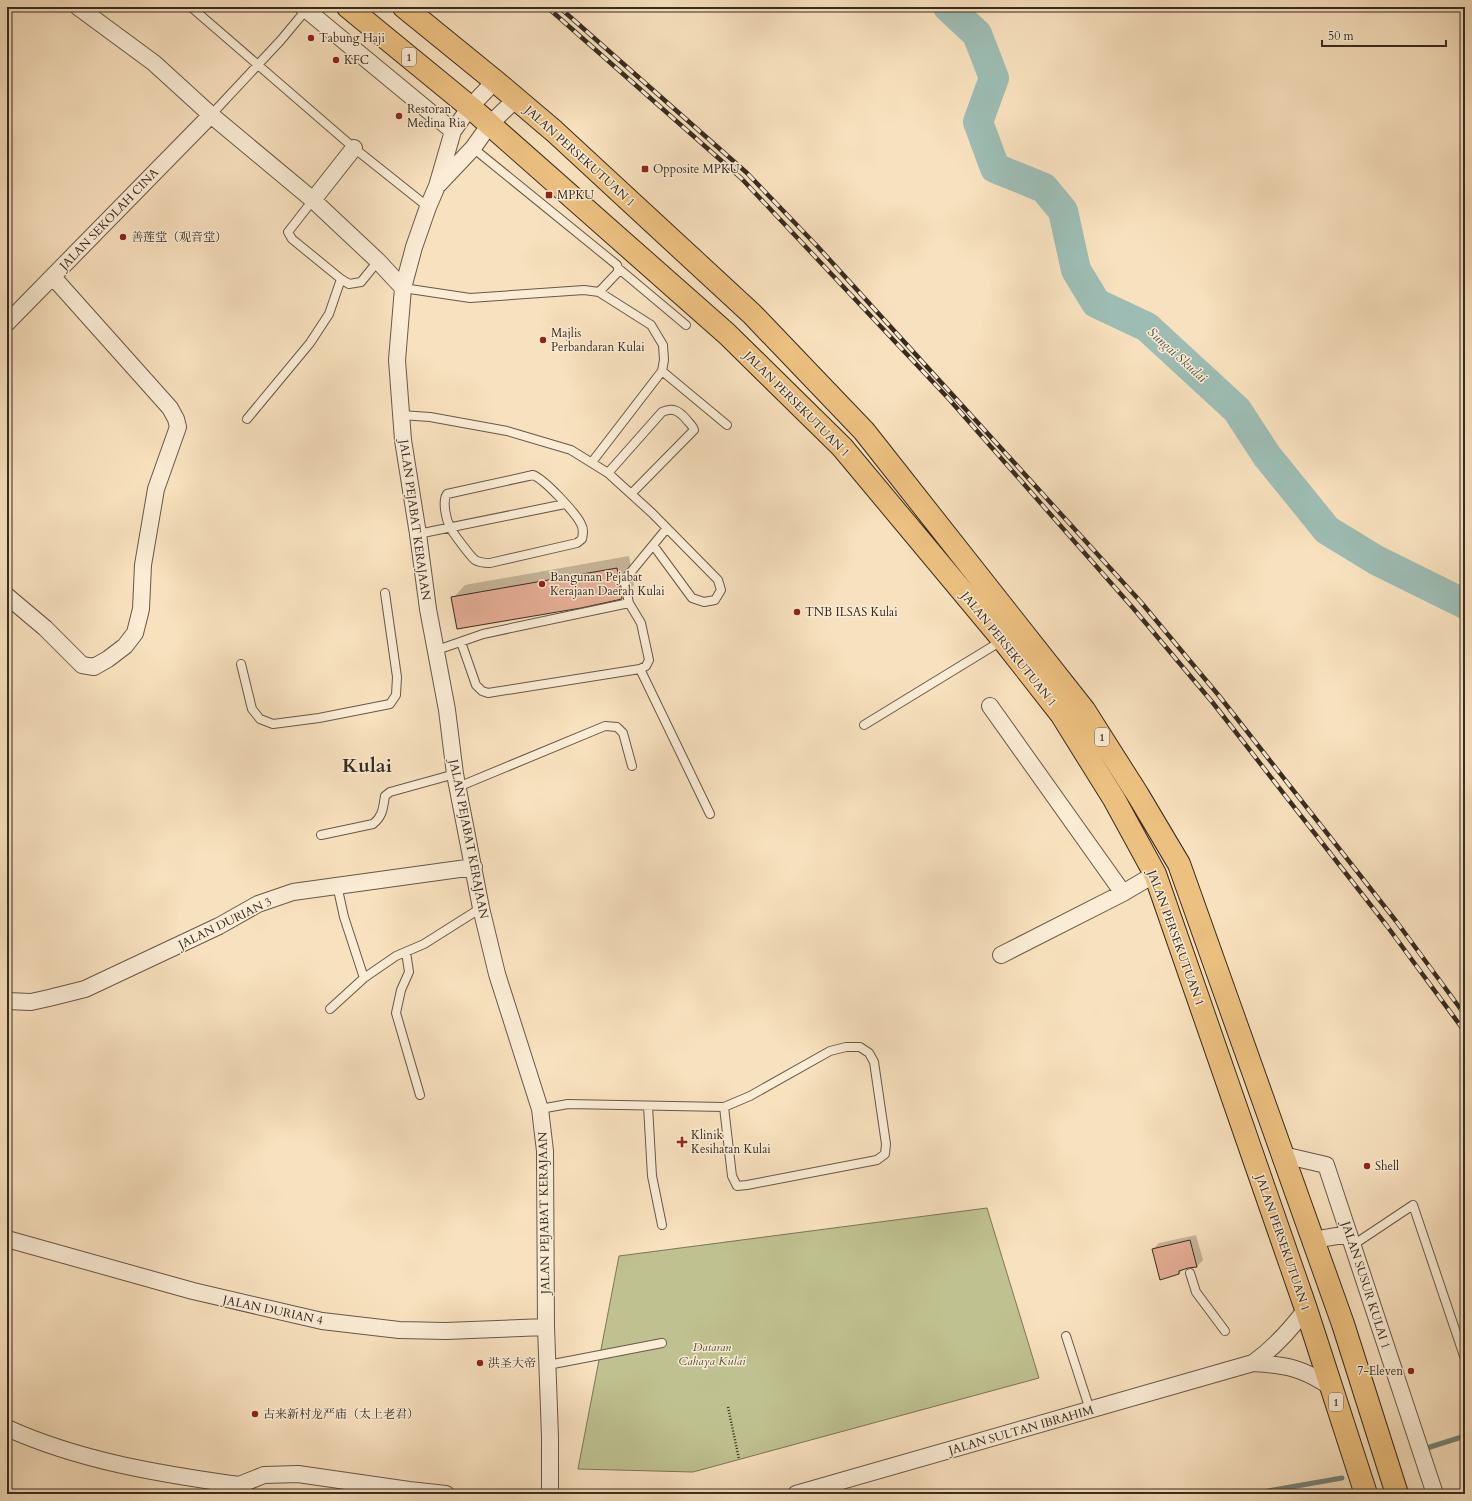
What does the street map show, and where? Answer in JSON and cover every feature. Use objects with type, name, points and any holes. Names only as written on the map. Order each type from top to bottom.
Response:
[{"type":"highway","name":"JALAN PERSEKUTUAN 1","points":[[348,7],[470,106],[727,334],[842,447],[1003,640],[1061,714],[1114,799],[1155,874],[1306,1309],[1366,1494]]},
{"type":"highway","name":"JALAN PERSEKUTUAN 1","points":[[404,7],[554,131],[752,314],[864,432],[1084,710],[1138,795],[1179,864],[1343,1324],[1397,1494]]},
{"type":"street","points":[[78,7],[154,62],[211,115],[313,200],[378,261],[403,288]]},
{"type":"street","points":[[304,8],[453,131]]},
{"type":"street","name":"JALAN PEJABAT KERAJAAN","points":[[495,81],[470,106],[453,131],[437,186],[414,247],[403,288],[397,360],[403,440],[428,608],[447,710],[456,781],[481,908],[497,974],[540,1109],[545,1151],[546,1327],[550,1437],[550,1494]]},
{"type":"street","name":"JALAN PEJABAT KERAJAAN","points":[[437,186],[473,148],[490,124],[516,99]]},
{"type":"street","name":"JALAN SEKOLAH CINA","points":[[7,323],[211,115]]},
{"type":"street","points":[[313,200],[354,148]]},
{"type":"street","points":[[7,596],[45,628],[82,665],[94,667],[108,659],[125,646],[135,633],[141,608],[143,564],[156,489],[178,426],[170,408],[53,277]]},
{"type":"street","points":[[990,706],[1123,893]]},
{"type":"street","name":"JALAN DURIAN 3","points":[[7,1001],[31,1002],[85,989],[219,926],[258,904],[293,892],[474,867]]},
{"type":"street","points":[[1001,955],[1123,893],[1155,874]]},
{"type":"street","name":"JALAN SUSUR KULAI 1","points":[[1283,1154],[1326,1165],[1435,1494]]},
{"type":"street","name":"JALAN DURIAN 4","points":[[7,1239],[193,1291],[322,1321],[400,1330],[546,1327]]},
{"type":"street","points":[[1313,1240],[1351,1240]]},
{"type":"street","name":"JALAN SULTAN IBRAHIM","points":[[796,1494],[840,1488],[1090,1410],[1249,1364],[1270,1351],[1294,1325],[1306,1309]]},
{"type":"street","name":"JALAN SULTAN IBRAHIM","points":[[1249,1364],[1278,1365],[1294,1368],[1309,1373],[1332,1388]]},
{"type":"street","points":[[7,1428],[66,1450],[112,1464],[236,1490],[264,1475],[298,1474],[446,1494]]},
{"type":"lane","points":[[191,7],[354,148],[428,207]]},
{"type":"lane","points":[[211,115],[282,40],[304,8]]},
{"type":"lane","points":[[473,148],[617,265],[618,268],[686,325]]},
{"type":"lane","points":[[313,200],[288,232],[292,239],[349,284],[361,282],[378,261]]},
{"type":"lane","points":[[599,292],[618,272],[618,268]]},
{"type":"lane","points":[[247,419],[310,344],[329,314],[341,279]]},
{"type":"lane","points":[[403,288],[470,298],[584,290],[599,292],[651,325],[663,345],[664,360],[662,370],[592,462]]},
{"type":"lane","points":[[662,370],[727,425]]},
{"type":"lane","points":[[608,473],[662,412],[674,410],[680,413],[694,430],[631,494]]},
{"type":"lane","points":[[401,414],[430,417],[507,431],[570,450],[592,462],[608,473],[631,494],[718,580],[721,590],[715,600],[704,602],[692,598],[653,545]]},
{"type":"lane","points":[[527,476],[538,477],[565,504],[581,523],[583,532],[582,539],[577,543],[490,563],[483,563],[475,560],[450,527],[444,502],[447,494],[527,476]]},
{"type":"lane","points":[[418,534],[565,504]]},
{"type":"lane","points":[[460,642],[476,685],[482,691],[488,693],[640,669],[646,666],[649,660],[641,623],[629,603],[625,584],[626,578],[667,528]]},
{"type":"lane","points":[[241,664],[252,709],[260,719],[273,724],[319,718],[390,704],[396,695],[397,677],[385,593]]},
{"type":"lane","points":[[437,650],[483,634],[629,603]]},
{"type":"lane","points":[[864,725],[1003,640]]},
{"type":"lane","points":[[640,669],[710,814]]},
{"type":"lane","points":[[321,835],[373,824],[380,818],[383,811],[385,796],[390,792],[456,781],[605,726],[617,727],[623,733],[632,766]]},
{"type":"lane","points":[[337,885],[344,917],[364,978]]},
{"type":"lane","points":[[330,1009],[364,978],[396,956],[424,944],[481,908]]},
{"type":"lane","points":[[406,952],[408,972],[401,990],[396,1013],[420,1095]]},
{"type":"lane","points":[[540,1109],[568,1104],[724,1107],[750,1096],[830,1051],[846,1047],[860,1047],[869,1053],[874,1062],[886,1144],[885,1154],[877,1160],[737,1186],[732,1176],[724,1107]]},
{"type":"lane","points":[[648,1106],[652,1176],[662,1225]]},
{"type":"lane","points":[[1351,1240],[1413,1205],[1465,1359]]},
{"type":"lane","points":[[1190,1273],[1196,1292],[1225,1330]]},
{"type":"lane","points":[[1066,1336],[1090,1410]]},
{"type":"lane","points":[[548,1365],[662,1342]]},
{"type":"path","points":[[728,1407],[739,1459]]},
{"type":"green space","name":"Dataran Cahaya Kulai","points":[[987,1208],[1039,1378],[693,1472],[578,1469],[619,1256]]},
{"type":"building","points":[[617,568],[622,599],[581,608],[457,629],[451,597]]},
{"type":"building","points":[[1190,1240],[1197,1267],[1179,1271],[1179,1274],[1160,1280],[1152,1249]]},
{"type":"waterway","name":"Sungai Skudai","points":[[948,7],[977,34],[994,78],[978,122],[995,168],[1044,188],[1063,211],[1076,270],[1096,303],[1147,327],[1237,410],[1267,456],[1327,530],[1376,560],[1465,604]]},
{"type":"waterway","points":[[1427,1448],[1465,1436]]},
{"type":"waterway","points":[[1251,1494],[1342,1478]]},
{"type":"railway","points":[[547,7],[741,178],[948,398],[1133,608],[1213,703],[1387,926],[1465,1032]]},
{"type":"railway","points":[[559,7],[747,173],[818,247],[1140,601],[1220,697],[1396,921],[1465,1015]]},
{"type":"place","name":"Tabung Haji","points":[[311,38]]},
{"type":"place","name":"KFC","points":[[336,60]]},
{"type":"place","name":"Restoran Medina Ria","points":[[399,116]]},
{"type":"place","name":"Opposite MPKU","points":[[645,169]]},
{"type":"place","name":"MPKU","points":[[549,195]]},
{"type":"place","name":"善莲堂（观音堂）","points":[[123,237]]},
{"type":"place","name":"Majlis Perbandaran Kulai","points":[[543,340]]},
{"type":"place","name":"Bangunan Pejabat Kerajaan Daerah Kulai","points":[[542,584]]},
{"type":"place","name":"TNB ILSAS Kulai","points":[[797,612]]},
{"type":"place","name":"Klinik Kesihatan Kulai","points":[[682,1142]]},
{"type":"place","name":"Shell","points":[[1367,1166]]},
{"type":"place","name":"洪圣大帝","points":[[480,1363]]},
{"type":"place","name":"7-Eleven","points":[[1411,1371]]},
{"type":"place","name":"古来新村龙严庙（太上老君）","points":[[255,1414]]},
{"type":"district","name":"Kulai","points":[[367,765]]}]
